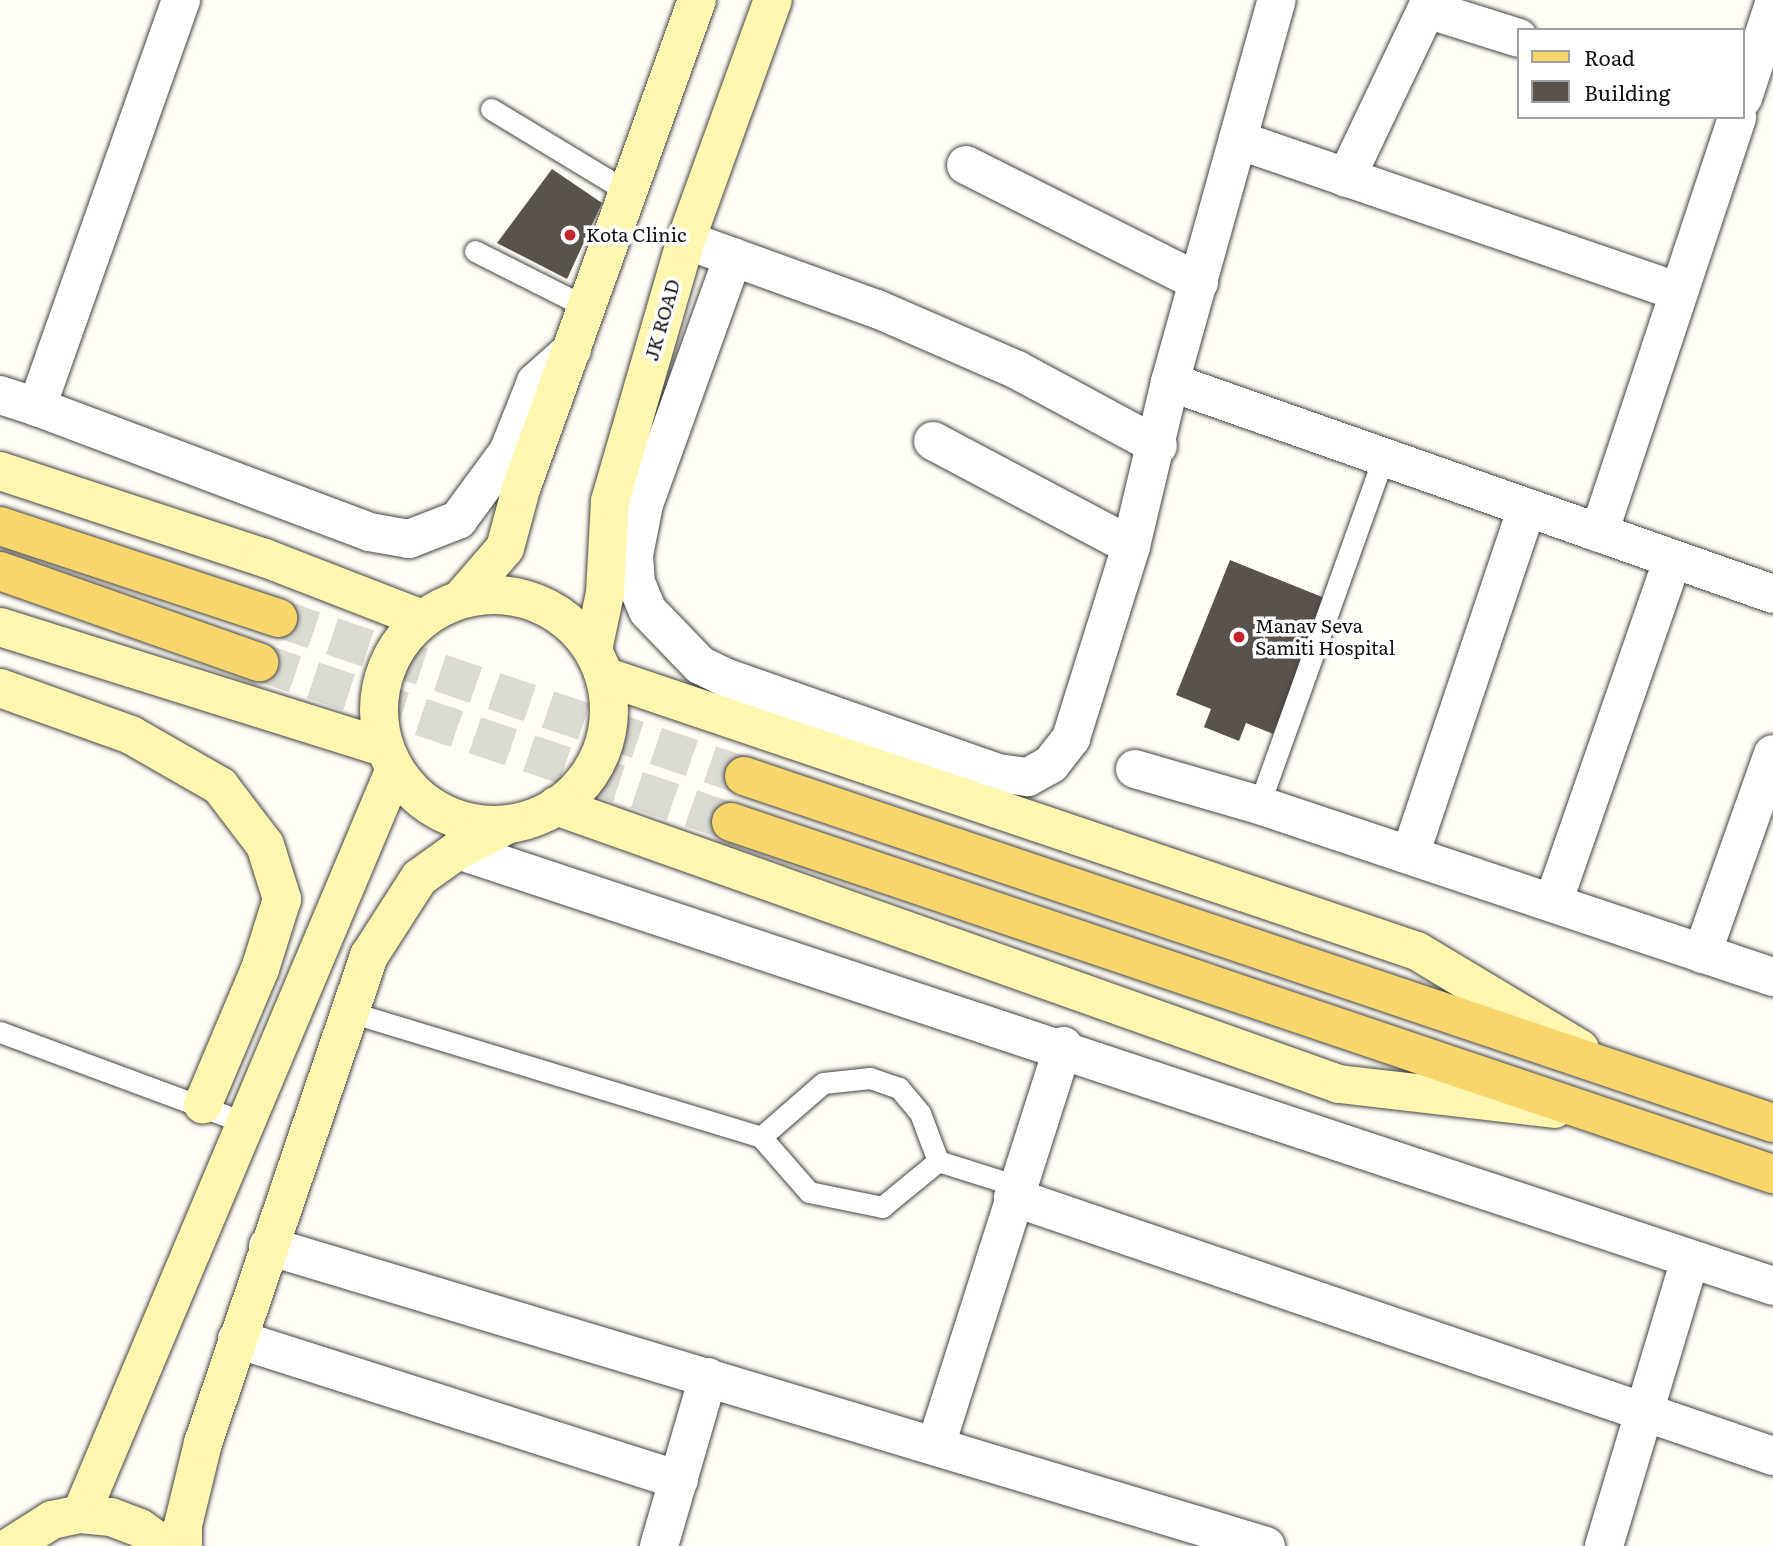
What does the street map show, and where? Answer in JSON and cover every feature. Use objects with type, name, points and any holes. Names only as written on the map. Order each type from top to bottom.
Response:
[{"type":"main road","points":[[0,526],[278,618]]},
{"type":"main road","points":[[0,571],[259,662]]},
{"type":"main road","points":[[744,776],[1773,1123]]},
{"type":"main road","points":[[731,822],[1773,1174]]},
{"type":"street","points":[[37,407],[181,0]]},
{"type":"street","points":[[509,824],[475,824],[443,813],[416,795],[390,759],[380,692],[397,648],[422,619],[461,598],[505,548],[696,0]]},
{"type":"street","name":"JK ROAD","points":[[598,663],[610,501],[686,240],[774,0]]},
{"type":"street","points":[[733,257],[655,471],[635,555],[636,583],[648,611],[700,665],[998,774],[1028,777],[1051,764],[1071,738],[1131,546],[1158,446],[1170,382],[1277,0]]},
{"type":"street","points":[[1346,178],[1429,4],[1518,38]]},
{"type":"street","points":[[1745,92],[1773,7]]},
{"type":"street","points":[[1599,533],[1736,119]]},
{"type":"street","points":[[1238,140],[1679,292]]},
{"type":"street","points":[[967,165],[1199,282]]},
{"type":"street","points":[[686,240],[877,309],[1017,370],[1158,446]]},
{"type":"street","points":[[0,395],[369,532],[409,539],[458,520],[508,452],[536,382],[572,350]]},
{"type":"street","points":[[1170,382],[1773,594]]},
{"type":"street","points":[[933,441],[1131,546]]},
{"type":"street","points":[[0,471],[265,558],[422,619]]},
{"type":"street","points":[[1410,855],[1527,508]]},
{"type":"street","points":[[1553,904],[1673,559]]},
{"type":"street","points":[[183,1546],[195,1472],[268,1246],[369,956],[419,878],[458,850],[509,824],[556,806],[584,782],[602,749],[609,713],[598,663],[568,621],[536,602],[499,594],[461,598]]},
{"type":"street","points":[[0,626],[390,759]]},
{"type":"street","points":[[598,663],[1417,951],[1609,1067]]},
{"type":"street","points":[[0,688],[131,735],[220,786],[265,845],[282,899],[260,969],[203,1104]]},
{"type":"street","points":[[1702,954],[1773,754]]},
{"type":"street","points":[[81,1514],[246,1123],[390,759]]},
{"type":"street","points":[[1135,769],[1259,805],[1773,977]]},
{"type":"street","points":[[556,806],[1339,1084],[1602,1115]]},
{"type":"street","points":[[458,850],[1063,1046],[1773,1286]]},
{"type":"street","points":[[936,1445],[1063,1046]]},
{"type":"street","points":[[1015,1191],[1773,1455]]},
{"type":"street","points":[[268,1246],[1266,1546]]},
{"type":"street","points":[[1604,1546],[1690,1260]]},
{"type":"street","points":[[237,1339],[679,1480]]},
{"type":"street","points":[[659,1546],[708,1377]]},
{"type":"street","points":[[11,1546],[52,1520],[81,1514],[111,1517],[165,1546]]},
{"type":"lane","points":[[491,109],[628,192]]},
{"type":"lane","points":[[475,251],[588,308]]},
{"type":"lane","points":[[1259,805],[1383,459]]},
{"type":"lane","points":[[350,1012],[761,1137],[809,1192],[882,1207],[938,1161]]},
{"type":"lane","points":[[0,1032],[203,1104],[246,1123]]},
{"type":"lane","points":[[761,1137],[822,1083],[870,1078],[899,1088],[920,1113],[938,1161],[1015,1191]]},
{"type":"building","points":[[552,169],[602,203],[567,279],[497,243]]},
{"type":"building","points":[[1230,560],[1327,599],[1273,734],[1246,723],[1239,741],[1204,727],[1211,709],[1176,695]]},
{"type":"tunnel","points":[[278,618],[744,776]]},
{"type":"tunnel","points":[[259,662],[731,822]]},
{"type":"place","name":"Kota Clinic","points":[[570,235]]},
{"type":"place","name":"Manav Seva Samiti Hospital","points":[[1239,637]]}]
